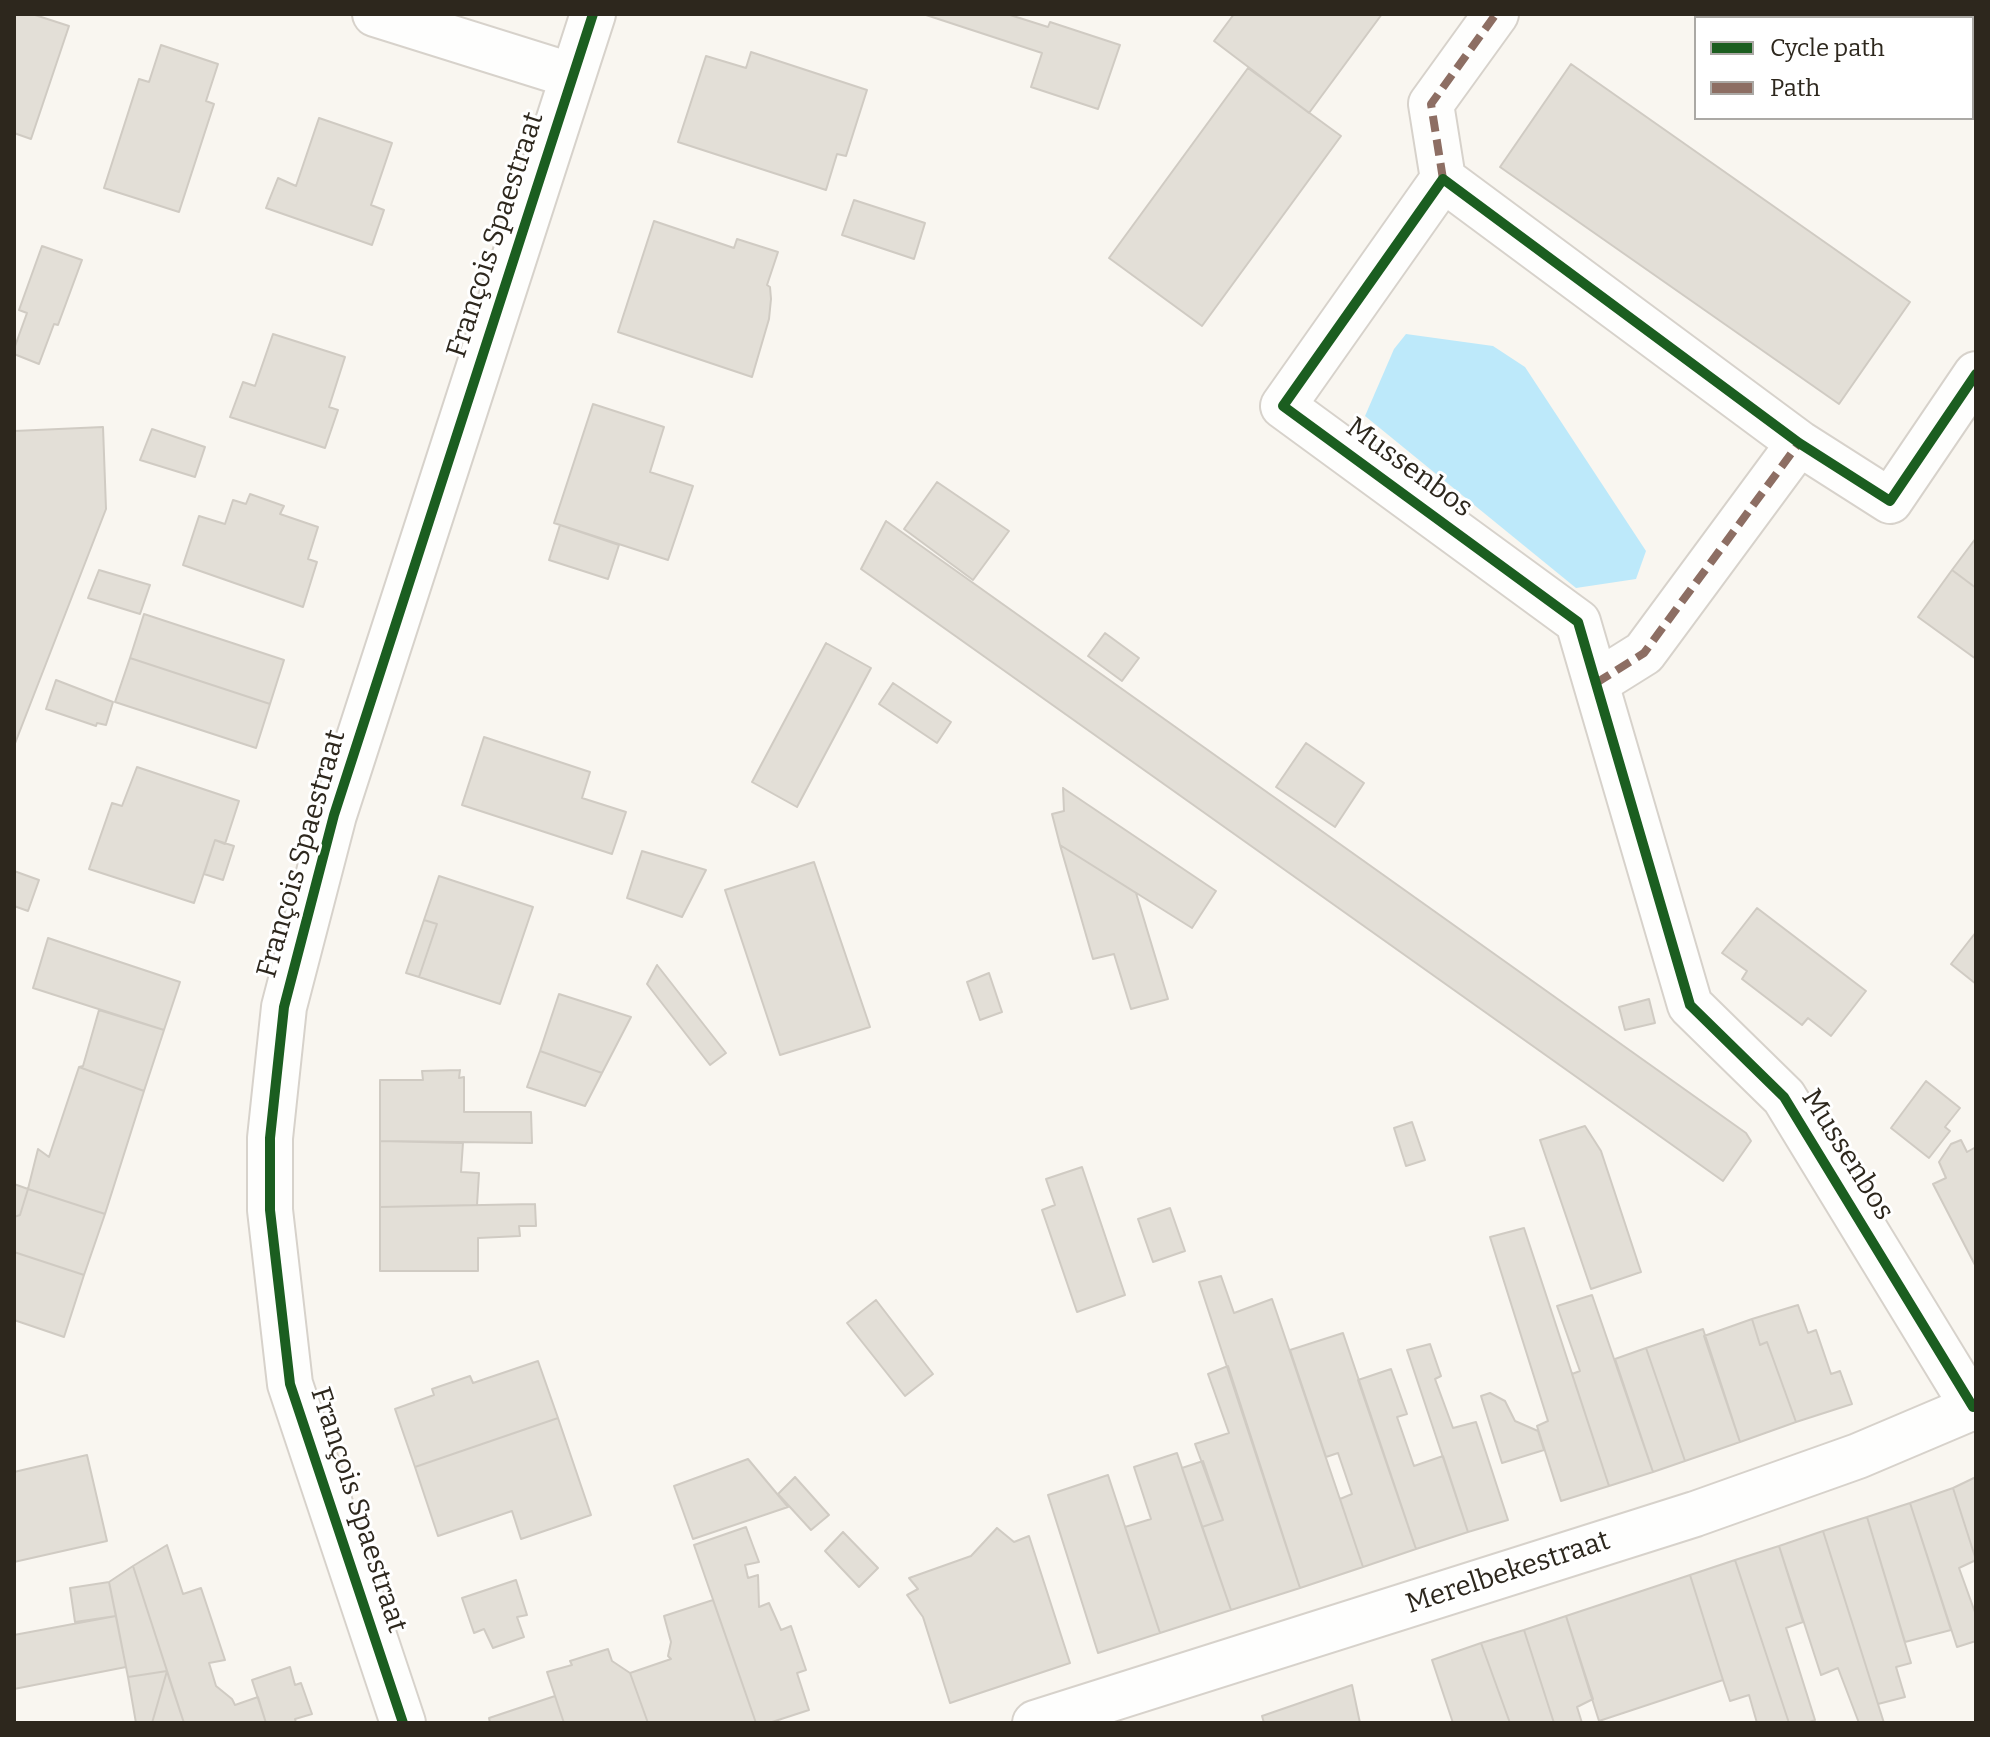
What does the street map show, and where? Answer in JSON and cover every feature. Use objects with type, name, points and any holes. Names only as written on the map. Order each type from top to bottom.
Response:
[{"type":"street","points":[[375,14],[573,76]]},
{"type":"street","name":"François Spaestraat","points":[[403,1723],[290,1384],[270,1210],[270,1138],[279,1046],[284,1007],[334,815],[593,14]]},
{"type":"street","points":[[1496,14],[1431,104],[1443,179],[1799,443],[1890,501],[1976,374]]},
{"type":"street","name":"Mussenbos","points":[[1443,179],[1283,406],[1578,622],[1690,1005],[1784,1097],[1974,1407]]},
{"type":"street","points":[[1596,683],[1644,653],[1799,443]]},
{"type":"street","name":"Merelbekestraat","points":[[1035,1723],[1695,1514],[1858,1456],[1974,1407]]},
{"type":"water","points":[[1406,334],[1493,346],[1525,367],[1646,551],[1636,579],[1576,588],[1365,416],[1394,349]]},
{"type":"building","points":[[14,14],[32,14],[69,26],[31,139],[14,133]]},
{"type":"building","points":[[923,14],[1007,14],[1048,27],[1050,22],[1120,45],[1098,109],[1031,87],[1042,53]]},
{"type":"building","points":[[1234,14],[1382,14],[1309,113],[1214,41]]},
{"type":"building","points":[[1896,14],[1941,14],[1940,16],[1894,16]]},
{"type":"building","points":[[161,45],[218,64],[206,101],[214,104],[179,212],[104,188],[139,79],[149,82]]},
{"type":"building","points":[[751,52],[867,90],[846,156],[837,154],[826,190],[678,142],[706,56],[746,68]]},
{"type":"building","points":[[1571,64],[1910,302],[1839,404],[1500,167]]},
{"type":"building","points":[[1248,68],[1341,136],[1202,326],[1109,258]]},
{"type":"building","points":[[319,118],[392,143],[371,205],[384,210],[372,245],[266,208],[278,178],[296,186]]},
{"type":"building","points":[[854,200],[925,223],[914,259],[842,235]]},
{"type":"building","points":[[654,221],[734,248],[737,239],[778,252],[767,285],[771,299],[769,319],[752,377],[618,332]]},
{"type":"building","points":[[42,246],[82,260],[58,325],[54,324],[39,364],[14,354],[14,349],[27,313],[19,310]]},
{"type":"building","points":[[273,334],[345,357],[329,407],[338,410],[325,448],[230,417],[243,382],[255,386]]},
{"type":"building","points":[[593,404],[664,427],[650,472],[693,486],[668,560],[554,523]]},
{"type":"building","points":[[103,427],[106,509],[14,746],[14,431]]},
{"type":"building","points":[[152,429],[205,447],[195,477],[140,460]]},
{"type":"building","points":[[937,482],[1009,531],[973,580],[904,529]]},
{"type":"building","points":[[250,494],[284,506],[280,514],[318,527],[308,559],[317,562],[303,607],[183,565],[199,516],[225,524],[233,500],[246,504]]},
{"type":"building","points":[[886,521],[1746,1133],[1751,1141],[1723,1181],[861,569]]},
{"type":"building","points":[[560,525],[619,545],[608,579],[549,560]]},
{"type":"building","points":[[1976,538],[1976,588],[1952,570]]},
{"type":"building","points":[[99,570],[150,585],[140,614],[88,598]]},
{"type":"building","points":[[1952,570],[1976,588],[1976,659],[1918,617]]},
{"type":"building","points":[[144,614],[284,660],[270,704],[130,658]]},
{"type":"building","points":[[1105,633],[1139,658],[1122,681],[1088,656]]},
{"type":"building","points":[[826,643],[871,668],[797,807],[752,782]]},
{"type":"building","points":[[130,658],[270,704],[256,748],[115,702]]},
{"type":"building","points":[[56,680],[113,702],[106,725],[97,723],[96,726],[46,709]]},
{"type":"building","points":[[893,683],[951,722],[937,743],[879,704]]},
{"type":"building","points":[[484,737],[590,772],[582,798],[626,812],[612,854],[462,805]]},
{"type":"building","points":[[1306,743],[1364,783],[1335,827],[1276,787]]},
{"type":"building","points":[[137,767],[239,801],[225,844],[215,840],[194,903],[89,869],[112,803],[122,806]]},
{"type":"building","points":[[1063,788],[1216,891],[1192,928],[1060,845],[1052,814],[1064,811]]},
{"type":"building","points":[[215,840],[234,846],[223,880],[204,874]]},
{"type":"building","points":[[1060,845],[1136,893],[1168,999],[1131,1009],[1114,954],[1093,959]]},
{"type":"building","points":[[642,851],[706,870],[682,917],[627,898]]},
{"type":"building","points":[[814,862],[870,1027],[780,1055],[725,890]]},
{"type":"building","points":[[14,871],[39,880],[28,911],[14,906]]},
{"type":"building","points":[[439,876],[533,907],[500,1004],[419,977],[437,924],[424,920]]},
{"type":"building","points":[[1757,908],[1866,991],[1831,1036],[1808,1018],[1802,1025],[1742,979],[1747,971],[1722,953]]},
{"type":"building","points":[[424,920],[437,924],[419,977],[406,973]]},
{"type":"building","points":[[1976,932],[1976,984],[1951,964]]},
{"type":"building","points":[[48,938],[180,982],[164,1030],[33,988]]},
{"type":"building","points":[[657,965],[726,1053],[710,1065],[647,984]]},
{"type":"building","points":[[989,973],[1002,1012],[980,1020],[967,982]]},
{"type":"building","points":[[559,994],[631,1017],[602,1073],[540,1051]]},
{"type":"building","points":[[1649,999],[1655,1023],[1625,1030],[1619,1007]]},
{"type":"building","points":[[99,1010],[164,1030],[144,1091],[79,1067],[83,1066]]},
{"type":"building","points":[[540,1051],[602,1073],[585,1106],[527,1087]]},
{"type":"building","points":[[79,1067],[144,1091],[105,1214],[28,1189],[38,1149],[49,1157]]},
{"type":"building","points":[[460,1070],[459,1078],[464,1077],[464,1112],[531,1112],[532,1143],[380,1141],[380,1080],[423,1080],[422,1071]]},
{"type":"building","points":[[1926,1081],[1960,1108],[1945,1127],[1950,1131],[1929,1158],[1891,1128]]},
{"type":"building","points":[[1412,1122],[1425,1160],[1406,1166],[1394,1128]]},
{"type":"building","points":[[1585,1126],[1601,1151],[1641,1272],[1591,1289],[1540,1140]]},
{"type":"building","points":[[1961,1140],[1967,1152],[1976,1147],[1976,1267],[1933,1184],[1946,1178],[1939,1162],[1951,1144]]},
{"type":"building","points":[[380,1141],[463,1143],[461,1172],[479,1173],[477,1205],[380,1207]]},
{"type":"building","points":[[1082,1167],[1125,1295],[1077,1312],[1042,1210],[1055,1205],[1046,1179]]},
{"type":"building","points":[[14,1184],[28,1189],[20,1215],[14,1217]]},
{"type":"building","points":[[28,1189],[105,1214],[84,1275],[14,1252],[14,1217],[20,1215]]},
{"type":"building","points":[[535,1204],[536,1226],[519,1226],[520,1236],[478,1238],[478,1271],[380,1271],[380,1207]]},
{"type":"building","points":[[1170,1208],[1185,1251],[1153,1262],[1138,1219]]},
{"type":"building","points":[[1524,1228],[1609,1486],[1561,1501],[1537,1426],[1548,1421],[1490,1237]]},
{"type":"building","points":[[14,1252],[84,1275],[64,1337],[14,1320]]},
{"type":"building","points":[[1221,1276],[1234,1313],[1272,1299],[1363,1567],[1300,1588],[1199,1282]]},
{"type":"building","points":[[1592,1295],[1653,1472],[1609,1486],[1572,1374],[1580,1371],[1557,1306]]},
{"type":"building","points":[[876,1300],[933,1374],[905,1396],[847,1323]]},
{"type":"building","points":[[1798,1305],[1808,1333],[1816,1330],[1831,1374],[1840,1371],[1852,1404],[1796,1422],[1767,1342],[1760,1345],[1752,1319]]},
{"type":"building","points":[[1752,1319],[1760,1345],[1767,1342],[1796,1422],[1740,1442],[1704,1336]]},
{"type":"building","points":[[1703,1329],[1740,1442],[1685,1461],[1646,1348]]},
{"type":"building","points":[[1343,1333],[1416,1549],[1363,1567],[1340,1499],[1352,1494],[1338,1453],[1326,1457],[1290,1350]]},
{"type":"building","points":[[1430,1344],[1441,1376],[1435,1379],[1453,1428],[1476,1422],[1508,1520],[1468,1532],[1407,1350]]},
{"type":"building","points":[[1646,1348],[1685,1461],[1653,1472],[1615,1359]]},
{"type":"building","points":[[538,1361],[558,1418],[415,1467],[395,1409],[434,1395],[432,1389],[470,1376],[473,1383]]},
{"type":"building","points":[[1228,1366],[1300,1588],[1231,1610],[1202,1527],[1223,1520],[1195,1444],[1229,1433],[1208,1374]]},
{"type":"building","points":[[1391,1369],[1407,1414],[1397,1417],[1414,1466],[1443,1456],[1468,1532],[1416,1549],[1358,1380]]},
{"type":"building","points":[[1490,1393],[1505,1401],[1515,1421],[1538,1431],[1544,1450],[1502,1463],[1481,1396]]},
{"type":"building","points":[[558,1418],[591,1515],[521,1539],[512,1511],[438,1536],[415,1467]]},
{"type":"building","points":[[1177,1453],[1231,1610],[1160,1633],[1125,1527],[1151,1519],[1134,1467]]},
{"type":"building","points":[[87,1455],[107,1541],[14,1562],[14,1472]]},
{"type":"building","points":[[748,1459],[788,1507],[693,1539],[674,1486]]},
{"type":"building","points":[[1203,1461],[1223,1520],[1202,1527],[1182,1468]]},
{"type":"building","points":[[1108,1475],[1160,1633],[1098,1653],[1048,1495]]},
{"type":"building","points":[[795,1477],[829,1515],[811,1530],[778,1494]]},
{"type":"building","points":[[1976,1477],[1976,1560],[1953,1488]]},
{"type":"building","points":[[1953,1488],[1976,1560],[1959,1568],[1976,1615],[1976,1641],[1957,1647],[1910,1503]]},
{"type":"building","points":[[1910,1503],[1951,1630],[1905,1642],[1867,1517]]},
{"type":"building","points":[[1867,1517],[1911,1663],[1896,1667],[1905,1697],[1878,1704],[1823,1531]]},
{"type":"building","points":[[746,1527],[759,1562],[745,1565],[748,1578],[758,1575],[759,1607],[769,1603],[781,1630],[791,1626],[806,1670],[797,1673],[809,1710],[769,1723],[756,1723],[694,1545]]},
{"type":"building","points":[[997,1528],[1014,1542],[1029,1536],[1070,1663],[950,1703],[923,1617],[907,1595],[918,1589],[909,1578],[971,1556]]},
{"type":"building","points":[[1823,1531],[1884,1723],[1859,1723],[1838,1668],[1821,1675],[1779,1546]]},
{"type":"building","points":[[843,1532],[878,1568],[859,1587],[825,1551]]},
{"type":"building","points":[[167,1545],[183,1594],[201,1588],[225,1660],[209,1663],[216,1686],[235,1705],[258,1697],[266,1723],[184,1723],[133,1566]]},
{"type":"building","points":[[1779,1546],[1803,1622],[1786,1628],[1815,1720],[1807,1723],[1789,1723],[1735,1560]]},
{"type":"building","points":[[1735,1560],[1789,1723],[1757,1723],[1749,1695],[1730,1701],[1723,1680],[1690,1575]]},
{"type":"building","points":[[133,1566],[167,1671],[128,1677],[109,1582]]},
{"type":"building","points":[[1690,1575],[1723,1680],[1599,1721],[1566,1616]]},
{"type":"building","points":[[516,1580],[527,1615],[517,1617],[524,1637],[493,1648],[484,1629],[474,1633],[462,1598]]},
{"type":"building","points":[[109,1582],[116,1616],[75,1622],[70,1588]]},
{"type":"building","points":[[713,1600],[756,1723],[648,1723],[630,1673],[671,1659],[668,1656],[671,1642],[664,1616]]},
{"type":"building","points":[[116,1616],[126,1667],[14,1689],[14,1635]]},
{"type":"building","points":[[1566,1616],[1593,1699],[1577,1707],[1582,1723],[1554,1723],[1524,1630]]},
{"type":"building","points":[[1524,1630],[1554,1723],[1510,1723],[1481,1643]]},
{"type":"building","points":[[1481,1643],[1510,1723],[1453,1723],[1432,1660]]},
{"type":"building","points":[[608,1649],[612,1661],[630,1673],[648,1723],[564,1723],[547,1672]]},
{"type":"building","points":[[290,1667],[295,1685],[301,1683],[312,1714],[295,1719],[296,1723],[266,1723],[252,1680]]},
{"type":"building","points":[[167,1671],[152,1723],[136,1723],[128,1677]]},
{"type":"building","points":[[167,1671],[169,1678],[184,1723],[152,1723]]},
{"type":"building","points":[[1352,1685],[1360,1723],[1264,1723],[1262,1716]]},
{"type":"building","points":[[555,1696],[564,1723],[490,1723],[489,1718]]},
{"type":"marked path","points":[[1443,179],[1431,104],[1496,14]]},
{"type":"marked path","points":[[1596,683],[1644,653],[1799,443]]},
{"type":"cycle path","points":[[403,1723],[290,1384],[270,1210],[270,1138],[284,1007],[334,815],[593,14]]},
{"type":"cycle path","points":[[1973,1407],[1784,1097],[1690,1005],[1578,622],[1283,406],[1443,179],[1799,443],[1890,501],[1976,374]]}]
